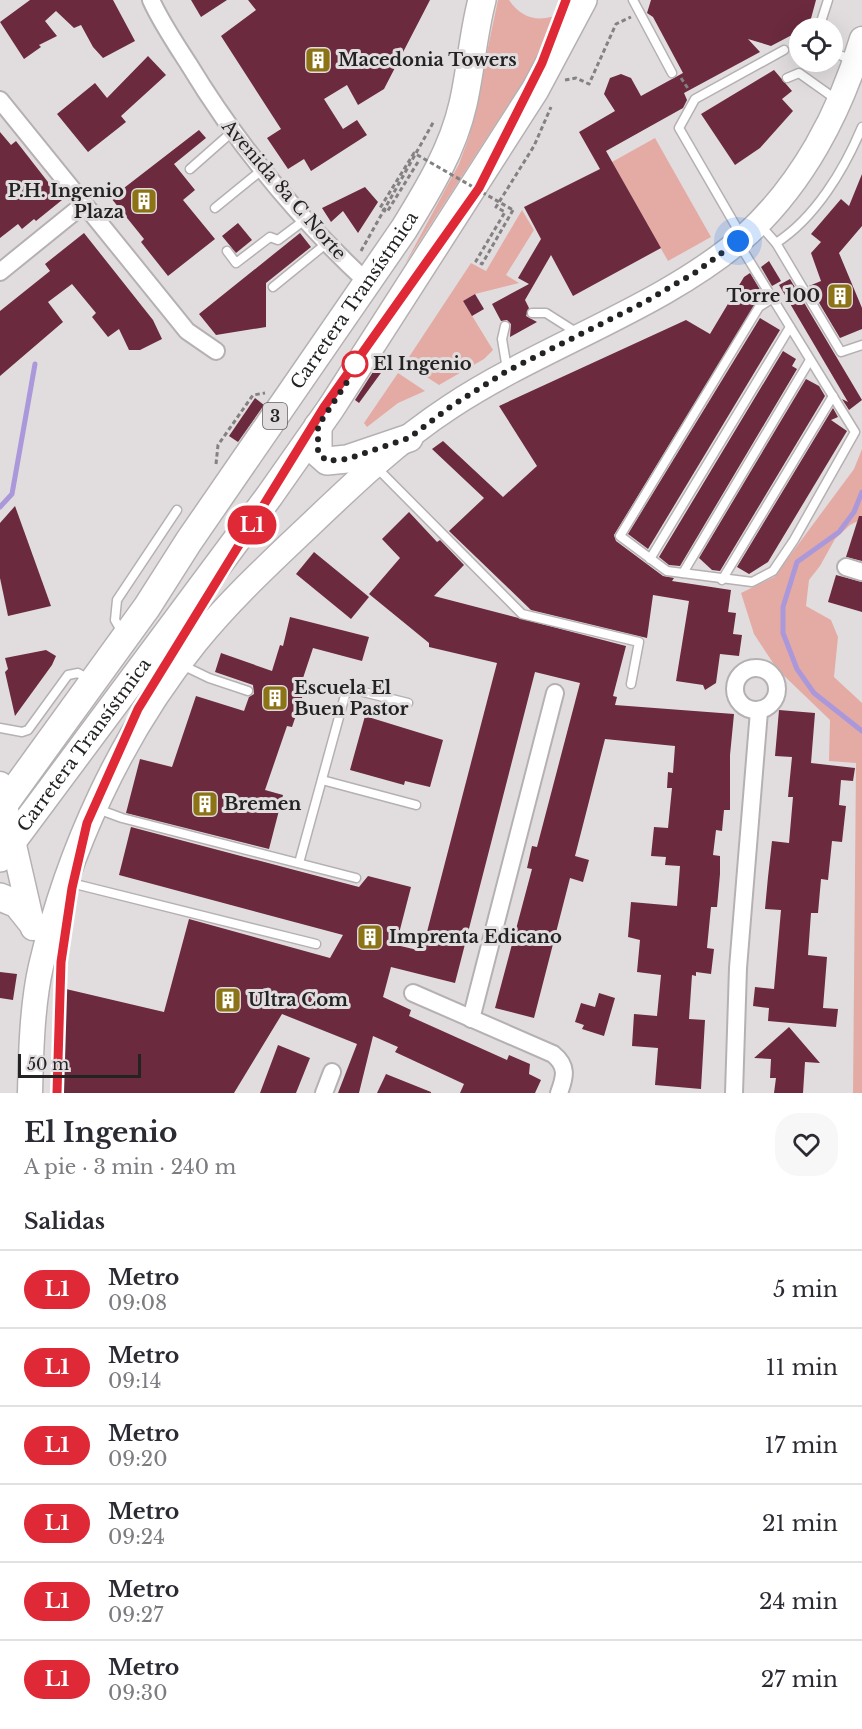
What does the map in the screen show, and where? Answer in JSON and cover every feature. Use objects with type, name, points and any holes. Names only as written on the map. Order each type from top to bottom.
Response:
[{"type":"main road","name":"Carretera Transístmica","points":[[2,799],[125,637],[359,275],[437,177],[463,105],[474,30],[482,0]]},
{"type":"main road","name":"Carretera Transístmica","points":[[7,849],[270,495],[401,307],[485,166],[535,90],[584,0]]},
{"type":"main road","points":[[30,1093],[40,968],[66,882],[95,808],[130,741],[179,664],[227,605],[374,464],[450,407],[507,371],[655,296],[696,272],[746,234],[779,200],[819,143],[840,102],[859,50]]},
{"type":"main road","points":[[318,426],[318,453],[327,461],[347,459],[409,438]]},
{"type":"main road","points":[[2,799],[7,849],[33,924],[40,968]]},
{"type":"main road","points":[[0,897],[17,904],[33,924]]},
{"type":"street","name":"Avenida 8a C Norte","points":[[151,0],[232,132],[327,243],[359,275]]},
{"type":"street","points":[[0,100],[187,331],[216,351]]},
{"type":"street","points":[[0,272],[84,204]]},
{"type":"street","points":[[471,1019],[555,693]]},
{"type":"street","points":[[734,1093],[738,968],[759,711]]},
{"type":"street","points":[[413,993],[553,1054],[562,1062],[565,1070],[559,1093]]},
{"type":"street","points":[[324,1093],[332,1072]]},
{"type":"lane","points":[[633,0],[676,73]]},
{"type":"lane","points":[[822,18],[828,0]]},
{"type":"lane","points":[[773,298],[759,307],[620,536],[667,571],[722,580],[752,582],[773,571],[794,540],[855,432],[773,298],[746,234],[679,128],[695,99],[784,50]]},
{"type":"lane","points":[[843,51],[859,50]]},
{"type":"lane","points":[[787,78],[799,73],[840,102]]},
{"type":"lane","points":[[776,243],[794,232],[829,187],[862,127]]},
{"type":"lane","points":[[190,169],[232,132]]},
{"type":"lane","points":[[476,201],[485,166]]},
{"type":"lane","points":[[216,208],[263,169]]},
{"type":"lane","points":[[227,251],[236,263],[270,237],[278,240],[307,219]]},
{"type":"lane","points":[[746,234],[776,243],[840,352],[862,345]]},
{"type":"lane","points":[[273,287],[327,243]]},
{"type":"lane","points":[[532,313],[546,313],[580,334]]},
{"type":"lane","points":[[505,326],[502,339],[507,371]]},
{"type":"lane","points":[[650,559],[790,327]]},
{"type":"lane","points":[[683,573],[810,360]]},
{"type":"lane","points":[[722,580],[833,396]]},
{"type":"lane","points":[[374,464],[522,614],[639,642],[631,684]]},
{"type":"lane","points":[[125,637],[115,620],[117,600],[177,510]]},
{"type":"lane","points":[[179,664],[209,678],[248,691]]},
{"type":"lane","points":[[0,728],[21,732],[28,730],[73,673],[93,681]]},
{"type":"lane","points":[[299,864],[347,688],[408,703]]},
{"type":"lane","points":[[322,780],[416,805]]},
{"type":"lane","points":[[95,808],[122,818],[356,878]]},
{"type":"lane","points":[[66,882],[316,944]]},
{"type":"path","points":[[560,88],[565,80],[576,78],[589,84],[616,24],[639,13]]},
{"type":"path","points":[[676,73],[690,94]]},
{"type":"path","points":[[418,162],[387,212],[380,208],[414,153],[513,210],[482,264],[476,261],[505,212],[496,207],[534,146],[556,98]]},
{"type":"path","points":[[359,275],[437,115]]},
{"type":"path","points":[[215,474],[218,445],[254,395],[264,394],[270,385]]},
{"type":"shaded area","points":[[498,0],[509,0],[520,12],[534,18],[548,18],[564,11],[541,54],[405,264],[459,164],[469,137]]},
{"type":"shaded area","points":[[655,138],[711,237],[668,261],[612,162]]},
{"type":"shaded area","points":[[522,210],[534,230],[506,275],[519,283],[475,294],[463,301],[493,350],[484,359],[439,385],[405,363],[471,263],[486,271]]},
{"type":"shaded area","points":[[398,373],[425,391],[398,403],[367,427],[364,423]]},
{"type":"shaded area","points":[[862,449],[862,519],[850,525],[835,539],[809,580],[806,606],[831,620],[838,637],[834,677],[862,703],[862,1093],[853,1093],[856,763],[829,761],[830,720],[777,669],[754,634],[741,593],[774,577],[854,469]]},
{"type":"building","points":[[30,0],[113,0],[135,41],[103,58],[93,47],[81,25],[74,28],[56,11],[45,21],[57,36],[39,45],[41,47],[24,59],[0,22]]},
{"type":"building","points":[[191,0],[227,0],[201,17]]},
{"type":"building","name":"Macedonia Towers","points":[[248,0],[430,0],[384,89],[358,105],[347,85],[324,99],[343,129],[357,120],[367,135],[311,171],[304,159],[288,169],[267,138],[281,129],[221,36],[256,10]]},
{"type":"building","points":[[651,0],[816,0],[811,18],[789,18],[789,37],[771,46],[748,39],[760,52],[684,93],[687,100],[683,108],[606,151],[661,248],[573,296],[551,255],[525,300],[529,308],[526,316],[537,322],[510,337],[511,324],[507,320],[501,321],[492,304],[529,284],[518,278],[541,239],[524,207],[600,169],[579,132],[615,111],[604,94],[610,78],[621,74],[631,78],[641,96],[683,73],[653,17],[647,13]]},
{"type":"building","points":[[148,56],[166,75],[121,116],[126,122],[88,152],[57,114],[95,83],[107,98]]},
{"type":"building","points":[[774,70],[792,91],[782,99],[793,111],[760,148],[735,165],[701,114]]},
{"type":"building","points":[[199,130],[206,138],[174,164],[195,190],[183,200],[215,239],[168,276],[141,242],[144,239],[111,198]]},
{"type":"building","points":[[0,132],[11,145],[16,141],[62,200],[36,221],[34,219],[22,229],[18,224],[0,238]]},
{"type":"building","points":[[862,174],[862,226],[839,253],[862,308],[862,329],[840,338],[809,286],[821,281],[811,253],[821,242],[811,234],[841,199],[849,206]]},
{"type":"building","points":[[365,187],[378,202],[358,233],[343,211],[331,222],[322,208]]},
{"type":"building","points":[[238,223],[252,240],[236,253],[222,236]]},
{"type":"building","points":[[84,233],[153,320],[162,339],[140,350],[129,350],[119,329],[108,337],[92,317],[96,313],[72,284],[48,302],[63,322],[0,376],[0,311],[50,271],[45,264]]},
{"type":"building","points":[[300,233],[311,247],[266,283],[266,327],[216,335],[199,314]]},
{"type":"building","points":[[769,261],[781,281],[772,286],[761,267]]},
{"type":"building","points":[[750,273],[762,293],[614,535],[616,541],[663,576],[674,578],[672,581],[731,590],[728,612],[736,613],[733,634],[742,635],[739,656],[720,654],[716,683],[705,690],[703,685],[676,681],[689,601],[653,595],[647,638],[531,610],[449,531],[484,498],[432,449],[443,441],[503,497],[537,466],[499,406],[686,320],[710,334],[744,277]]},
{"type":"building","points":[[790,279],[862,400],[849,410],[842,399],[848,402],[779,285]]},
{"type":"building","points":[[475,294],[484,309],[472,316],[463,301]]},
{"type":"building","points":[[760,318],[780,330],[648,549],[628,534]]},
{"type":"building","points":[[783,351],[796,359],[792,366],[797,369],[680,566],[669,565],[659,557]]},
{"type":"building","points":[[380,361],[386,366],[359,403],[355,400]]},
{"type":"building","points":[[806,379],[819,386],[825,396],[720,571],[712,570],[699,558]]},
{"type":"building","points":[[255,398],[264,405],[238,442],[229,436]]},
{"type":"building","points":[[833,408],[838,417],[831,420],[847,431],[768,562],[749,574],[737,567]]},
{"type":"building","points":[[15,506],[51,606],[8,616],[0,578],[0,523]]},
{"type":"building","points":[[409,512],[437,542],[440,540],[464,565],[434,596],[626,646],[613,696],[617,697],[615,705],[734,714],[730,755],[730,810],[724,810],[722,831],[716,830],[713,855],[720,856],[720,874],[717,907],[711,907],[707,948],[714,949],[711,974],[696,972],[696,976],[692,975],[689,1019],[705,1020],[701,1089],[655,1085],[658,1048],[632,1046],[634,1014],[657,1016],[661,975],[637,972],[640,940],[628,937],[631,902],[677,906],[680,866],[665,865],[666,857],[651,856],[654,827],[668,828],[672,788],[667,788],[668,772],[673,773],[675,746],[605,739],[575,856],[589,860],[583,882],[570,878],[534,1018],[495,1008],[532,869],[527,868],[532,846],[537,847],[580,683],[535,672],[455,983],[391,967],[383,997],[411,1010],[409,1016],[507,1060],[509,1055],[530,1064],[529,1074],[541,1080],[535,1093],[460,1093],[464,1084],[395,1052],[398,1047],[373,1036],[359,1093],[338,1093],[357,1044],[282,1014],[234,1093],[60,1093],[59,1037],[66,989],[164,1012],[189,919],[330,958],[343,935],[119,875],[131,827],[359,887],[368,876],[411,887],[396,945],[422,951],[497,663],[429,647],[429,643],[369,594],[400,558],[382,539]]},
{"type":"building","points":[[859,516],[862,516],[862,561],[846,557]]},
{"type":"building","points":[[314,552],[369,597],[351,619],[296,574]]},
{"type":"building","points":[[836,575],[862,582],[862,612],[828,602]]},
{"type":"building","points":[[290,617],[369,637],[362,661],[313,648],[302,681],[307,683],[292,727],[287,726],[265,790],[283,795],[269,849],[126,813],[140,759],[172,767],[196,696],[244,711],[249,697],[254,694],[253,685],[215,672],[221,653],[272,671],[280,645],[283,646]]},
{"type":"building","points":[[46,650],[56,656],[52,665],[15,716],[5,672],[8,669],[5,658]]},
{"type":"building","points":[[779,710],[815,713],[811,763],[855,768],[853,781],[841,780],[839,805],[846,806],[842,842],[832,841],[828,880],[821,879],[818,913],[811,913],[808,955],[827,957],[823,1008],[838,1009],[836,1027],[768,1021],[769,1008],[753,1006],[755,987],[774,989],[781,910],[765,909],[772,841],[789,843],[793,797],[788,797],[792,757],[775,756]]},
{"type":"building","points":[[365,716],[443,740],[430,787],[405,781],[404,785],[350,770]]},
{"type":"building","points":[[0,972],[17,974],[13,1000],[0,998]]},
{"type":"building","points":[[599,993],[615,998],[604,1036],[582,1029],[584,1025],[575,1022],[581,1003],[595,1007]]},
{"type":"building","points":[[789,1027],[820,1063],[805,1062],[803,1093],[774,1093],[776,1078],[770,1078],[771,1059],[754,1058]]},
{"type":"building","points":[[278,1045],[310,1058],[296,1093],[260,1093]]},
{"type":"building","points":[[386,1074],[431,1092],[431,1093],[377,1093]]},
{"type":"waterway","points":[[0,507],[12,494],[35,364]]},
{"type":"waterway","points":[[862,492],[854,512],[839,532],[797,562],[783,607],[783,633],[797,669],[814,693],[862,731]]},
{"type":"metro line","name":"L1","points":[[57,1093],[61,962],[72,888],[87,823],[138,709],[324,407],[479,188],[542,63],[566,0]]},
{"type":"place","name":"Macedonia Towers","points":[[318,60]]},
{"type":"place","name":"P.H. Ingenio Plaza","points":[[144,201]]},
{"type":"place","name":"Torre 100","points":[[840,296]]},
{"type":"place","name":"El Ingenio","points":[[355,364]]},
{"type":"place","name":"Escuela El Buen Pastor","points":[[275,698]]},
{"type":"place","name":"Bremen","points":[[205,804]]},
{"type":"place","name":"Imprenta Edicano","points":[[370,937]]},
{"type":"place","name":"Ultra Com","points":[[228,1000]]},
{"type":"route","points":[[355,364],[355,370],[318,426],[316,439],[318,453],[327,461],[336,462],[347,459],[409,438],[450,407],[507,371],[645,302],[696,272],[738,241]]}]
